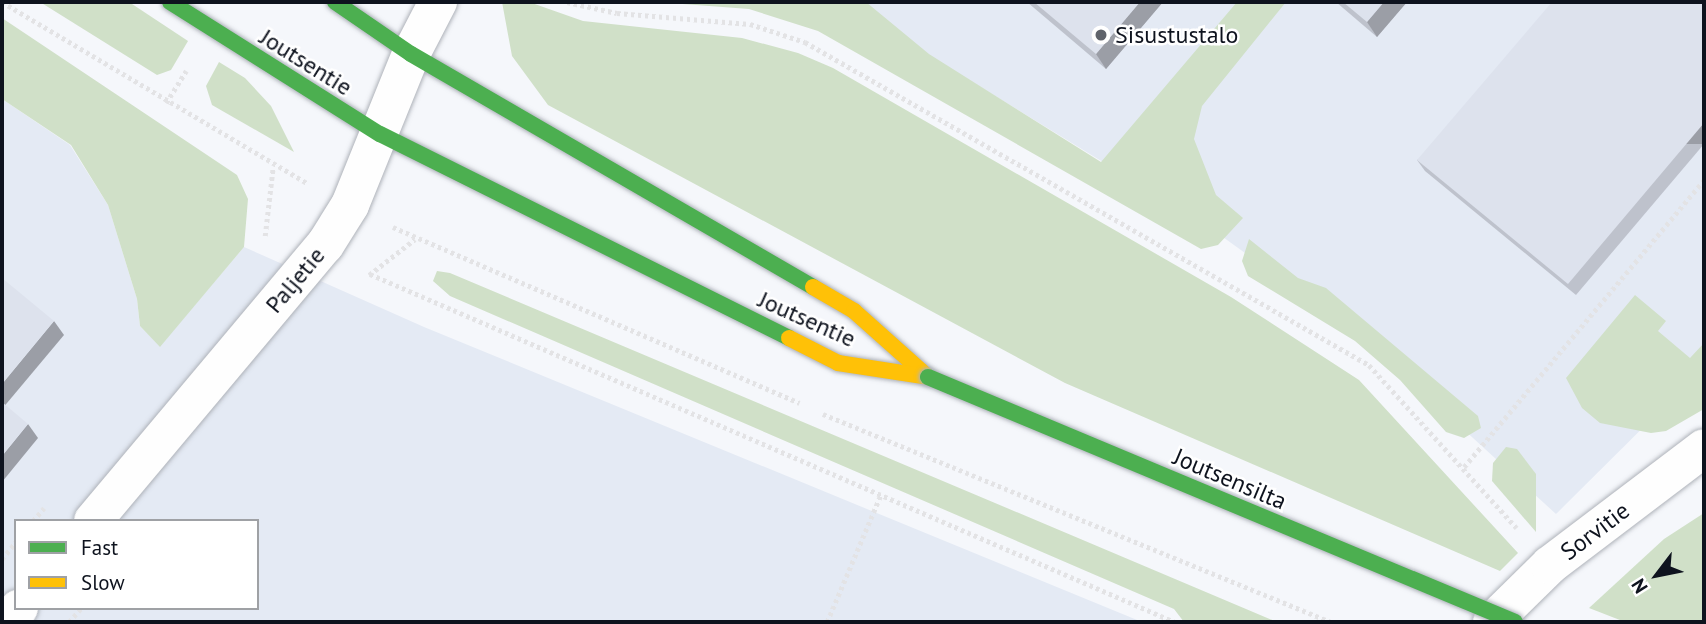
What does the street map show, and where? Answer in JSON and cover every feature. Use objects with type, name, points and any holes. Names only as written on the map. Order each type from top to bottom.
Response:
[{"type":"main road","name":"Joutsentie","points":[[170,2],[380,134],[838,363],[928,377]]},
{"type":"main road","name":"Joutsentie","points":[[335,2],[411,54],[854,311],[928,377]]},
{"type":"main road","name":"Joutsensilta","points":[[928,377],[1515,622]]},
{"type":"street","name":"Paljetie","points":[[95,519],[325,245],[350,205],[411,54],[438,2]]},
{"type":"street","name":"Sorvitie","points":[[1492,622],[1550,565],[1704,448]]},
{"type":"path","points":[[2,2],[299,179]]},
{"type":"path","points":[[567,2],[617,13],[750,24],[805,42],[1369,365],[1550,565]]},
{"type":"path","points":[[1464,467],[1704,180]]},
{"type":"path","points":[[395,228],[415,239],[808,407]]},
{"type":"path","points":[[415,239],[370,274],[1175,622]]},
{"type":"path","points":[[821,413],[1331,622]]},
{"type":"path","points":[[827,622],[881,494]]},
{"type":"path","points":[[2,559],[14,544]]},
{"type":"shaded area","points":[[842,2],[1704,2],[1704,367],[1556,514],[1367,341],[1209,227]]},
{"type":"shaded area","points":[[2,99],[70,145],[108,205],[137,299],[140,326],[160,346],[244,247],[424,327],[1142,622],[2,622]]},
{"type":"green space","points":[[40,2],[129,2],[188,41],[171,70],[157,75]]},
{"type":"green space","points":[[502,2],[529,2],[583,21],[742,38],[798,53],[833,68],[1231,297],[1359,380],[1518,553],[1500,571],[1065,383],[548,105],[512,56]]},
{"type":"green space","points":[[656,2],[866,2],[929,54],[1101,162],[1237,2],[1286,2],[1202,106],[1194,139],[1216,195],[1243,218],[1218,245],[1201,249],[818,31],[749,9]]},
{"type":"green space","points":[[2,18],[237,175],[248,199],[244,247],[160,347],[140,326],[137,299],[108,205],[71,145],[2,99]]},
{"type":"green space","points":[[219,62],[245,78],[271,106],[294,152],[212,105],[206,86]]},
{"type":"green space","points":[[1249,239],[1298,278],[1326,288],[1478,416],[1481,428],[1464,438],[1446,432],[1400,380],[1355,341],[1248,276],[1242,261]]},
{"type":"green space","points":[[437,271],[450,273],[1277,622],[1184,622],[1174,609],[450,296],[433,281]]},
{"type":"green space","points":[[1635,295],[1666,321],[1658,331],[1690,358],[1704,343],[1704,409],[1666,431],[1651,433],[1600,423],[1582,408],[1566,378]]},
{"type":"green space","points":[[1506,447],[1517,449],[1536,474],[1536,532],[1492,481],[1493,463]]},
{"type":"green space","points":[[1704,513],[1704,622],[1625,622],[1589,608],[1664,539]]},
{"type":"building","name":"Sisustustalo","points":[[1034,2],[1140,2],[1096,54]]},
{"type":"building","points":[[1343,2],[1384,2],[1367,22]]},
{"type":"building","points":[[1552,2],[1704,2],[1704,123],[1568,284],[1417,160]]},
{"type":"building","points":[[2,278],[54,321],[2,384]]},
{"type":"building","points":[[2,402],[28,424],[2,456]]},
{"type":"traffic: fast","points":[[170,2],[380,134],[789,338]]},
{"type":"traffic: fast","points":[[335,2],[411,54],[813,287]]},
{"type":"traffic: fast","points":[[928,377],[1515,622]]},
{"type":"traffic: slow","points":[[813,287],[854,311],[928,377]]},
{"type":"traffic: slow","points":[[789,338],[838,363],[928,377]]},
{"type":"place","name":"Sisustustalo","points":[[1101,35]]}]
